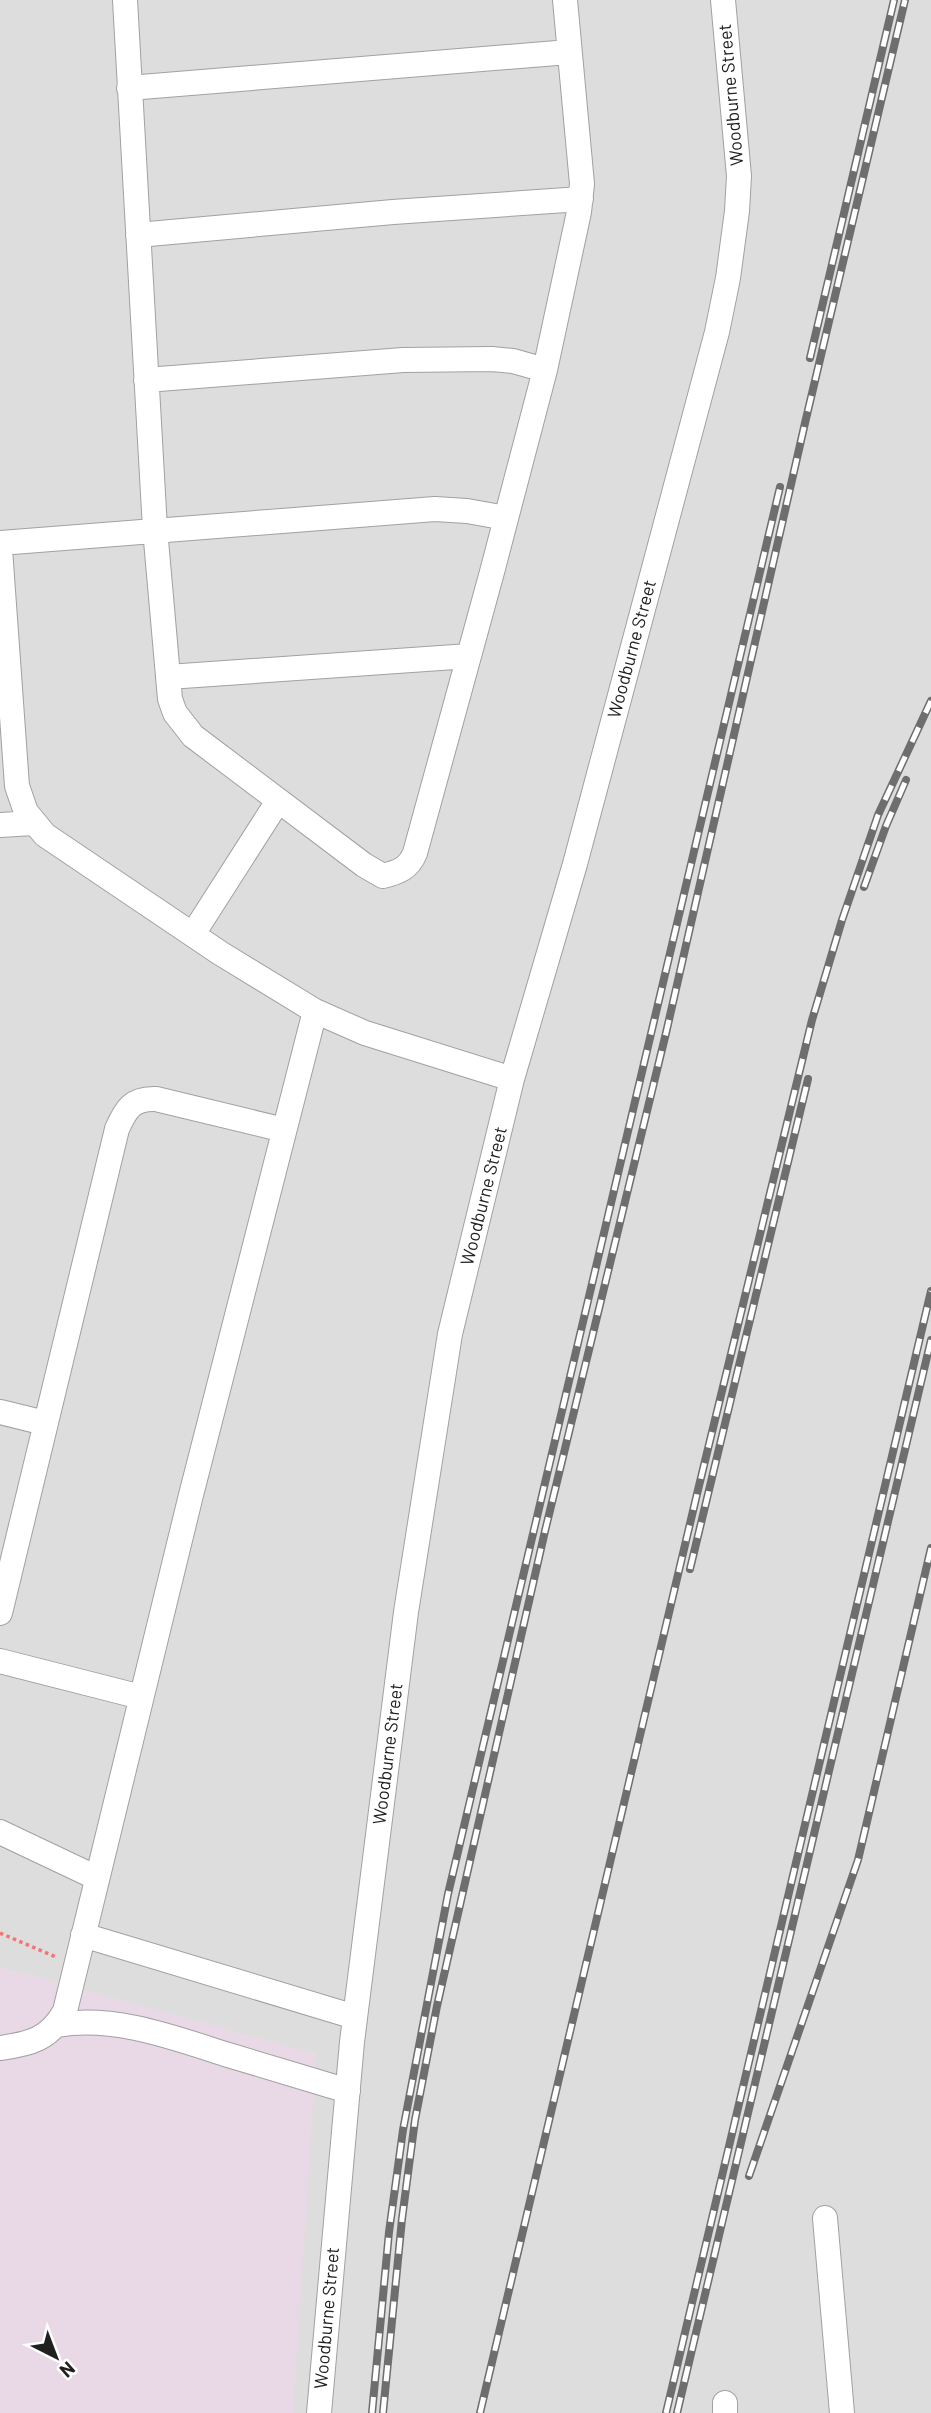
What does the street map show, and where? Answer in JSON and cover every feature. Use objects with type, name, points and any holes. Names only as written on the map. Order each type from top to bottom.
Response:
[{"type":"street","points":[[125,0],[155,529],[170,699],[183,726],[193,736],[364,865],[383,876],[404,869],[415,853],[545,370],[581,199],[565,0]]},
{"type":"street","name":"Woodburne Street","points":[[318,2413],[355,2017],[406,1612],[450,1335],[512,1079],[582,837],[717,332],[728,278],[739,176],[723,0]]},
{"type":"street","points":[[129,88],[569,52]]},
{"type":"street","points":[[138,234],[581,199]]},
{"type":"street","points":[[146,380],[415,360],[492,359],[513,361],[545,370]]},
{"type":"street","points":[[0,543],[435,509],[506,518]]},
{"type":"street","points":[[0,549],[16,786],[20,801],[33,822],[62,847],[315,1011],[365,1032],[512,1079]]},
{"type":"street","points":[[168,677],[469,656]]},
{"type":"street","points":[[193,934],[278,801]]},
{"type":"street","points":[[0,825],[33,822]]},
{"type":"street","points":[[0,2048],[47,2035],[65,2011],[191,1495],[315,1011]]},
{"type":"street","points":[[0,1613],[117,1129],[131,1106],[143,1098],[284,1130]]},
{"type":"street","points":[[0,1412],[45,1423]]},
{"type":"street","points":[[0,1661],[141,1697]]},
{"type":"street","points":[[0,1832],[97,1878]]},
{"type":"street","points":[[83,1935],[355,2017]]},
{"type":"street","points":[[57,2025],[78,2021],[107,2023],[149,2032],[348,2091]]},
{"type":"street","points":[[825,2218],[842,2413]]},
{"type":"path","points":[[0,1933],[76,1965]]},
{"type":"shaded area","points":[[0,0],[931,0],[931,2413],[0,2413]]},
{"type":"shaded area","points":[[0,1967],[316,2054],[293,2413],[0,2413]]},
{"type":"railway","points":[[810,358],[894,0]]},
{"type":"railway","points":[[383,2413],[402,2219],[415,2120],[437,2006],[545,1531],[666,1033],[905,0]]},
{"type":"railway","points":[[372,2413],[389,2232],[403,2130],[448,1894],[780,487]]},
{"type":"railway","points":[[480,2413],[812,1020],[878,815],[931,701]]},
{"type":"railway","points":[[864,887],[906,780]]},
{"type":"railway","points":[[690,1569],[808,1079]]},
{"type":"railway","points":[[666,2413],[931,1291]]},
{"type":"railway","points":[[677,2413],[931,1340]]},
{"type":"railway","points":[[749,2176],[858,1860],[931,1548]]}]
